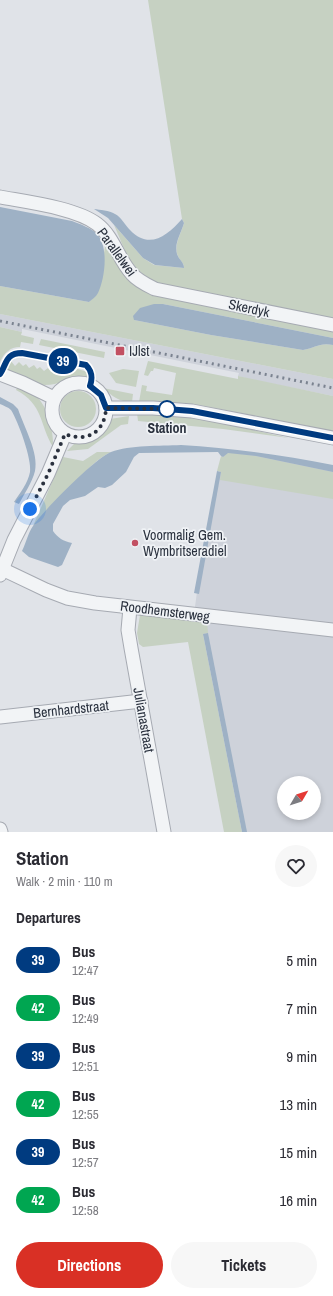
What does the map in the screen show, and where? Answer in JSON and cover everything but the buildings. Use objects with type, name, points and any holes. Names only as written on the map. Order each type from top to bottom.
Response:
[{"type":"street","name":"Parallelwei","points":[[0,197],[57,208],[90,220],[97,224],[109,236],[132,274],[146,285],[165,291]]},
{"type":"street","name":"Skerdyk","points":[[165,291],[333,325]]},
{"type":"street","points":[[0,374],[54,398]]},
{"type":"street","points":[[79,383],[96,389],[101,395],[106,408],[104,421],[101,427],[90,435],[78,438],[65,434],[60,430],[51,412],[54,398],[57,393],[67,386],[79,383]]},
{"type":"street","points":[[106,408],[172,409],[211,414],[333,438]]},
{"type":"street","points":[[1,572],[14,540],[48,474],[65,434]]},
{"type":"street","name":"Roodhemsterweg","points":[[1,572],[67,598],[95,603],[333,630]]},
{"type":"street","name":"Julianastraat","points":[[130,608],[128,630],[164,832]]},
{"type":"street","name":"Bernhardstraat","points":[[0,717],[141,701]]},
{"type":"shaded area","points":[[0,314],[333,379],[333,396],[249,379],[238,376],[239,373],[22,329],[22,332],[0,327]]},
{"type":"shaded area","points":[[224,450],[333,468],[333,832],[245,832],[206,636],[191,636],[197,592]]},
{"type":"green space","points":[[148,0],[333,0],[333,319],[160,284],[142,273],[130,260],[114,225],[143,258],[154,265],[184,268],[176,248],[184,223],[182,219]]},
{"type":"green space","points":[[101,239],[128,277],[333,329],[333,338],[163,304],[134,320],[211,335],[303,350],[321,345],[333,345],[333,379],[0,314],[0,286],[89,302],[97,294],[105,247]]},
{"type":"green space","points":[[0,327],[22,332],[21,335],[34,338],[33,344],[21,342],[20,347],[13,348],[8,351],[0,362]]},
{"type":"green space","points":[[41,339],[105,352],[104,358],[39,345]]},
{"type":"green space","points":[[11,361],[15,366],[19,362],[23,366],[26,364],[29,368],[34,365],[37,369],[40,367],[44,371],[48,368],[51,372],[54,370],[58,374],[62,371],[66,375],[74,368],[88,372],[88,378],[82,377],[51,385],[41,385],[7,371]]},
{"type":"green space","points":[[148,361],[238,379],[238,376],[333,396],[333,431],[199,405],[139,402],[142,385],[147,386],[146,391],[172,395],[176,373],[154,368],[148,376],[144,375]]},
{"type":"green space","points":[[123,369],[139,371],[136,387],[116,383],[109,373]]},
{"type":"green space","points":[[18,386],[35,395],[41,401],[51,428],[53,447],[40,416],[32,402],[16,390]]},
{"type":"green space","points":[[103,388],[133,394],[132,402],[123,401],[116,398]]},
{"type":"green space","points":[[82,391],[91,396],[95,402],[95,416],[91,422],[82,427],[74,427],[65,422],[61,416],[60,405],[65,396],[71,392]]},
{"type":"green space","points":[[137,413],[184,415],[289,438],[223,429],[138,421]]},
{"type":"green space","points":[[129,416],[128,424],[121,425],[88,449],[67,451],[74,444],[86,442],[96,438],[104,430],[110,419]]},
{"type":"green space","points":[[97,452],[111,452],[89,468],[33,526],[63,457],[83,461]]},
{"type":"green space","points":[[228,452],[256,456],[333,472],[333,499],[220,480],[221,472],[217,471],[221,456],[223,457]]},
{"type":"green space","points":[[140,615],[207,621],[208,633],[203,634],[242,832],[224,832],[188,642],[143,647],[139,644],[137,633]]},
{"type":"water","points":[[0,207],[72,221],[95,232],[101,240],[105,263],[100,287],[96,296],[89,302],[0,286]]},
{"type":"water","points":[[94,209],[107,211],[117,215],[137,236],[151,240],[170,231],[182,219],[184,223],[177,242],[176,250],[184,268],[155,265],[143,258],[108,218]]},
{"type":"water","points":[[154,304],[163,304],[333,338],[333,345],[321,345],[303,350],[211,335],[134,320],[133,316],[140,308]]},
{"type":"water","points":[[0,397],[13,404],[18,409],[35,456],[36,464],[34,475],[19,504],[14,502],[28,480],[30,472],[29,458],[21,431],[14,415],[10,409],[0,404]]},
{"type":"water","points":[[181,445],[238,450],[314,461],[333,465],[333,472],[256,456],[228,453],[223,457],[218,452],[139,453],[134,457],[126,472],[112,485],[105,488],[98,487],[85,496],[70,500],[63,506],[53,524],[53,531],[57,536],[72,543],[62,565],[58,567],[29,557],[22,551],[31,529],[39,519],[82,474],[103,456],[111,452],[127,448]]},
{"type":"water","points":[[217,471],[221,472],[199,594],[194,593]]},
{"type":"water","points":[[208,633],[247,832],[242,832],[203,634]]},
{"type":"railway","points":[[0,321],[333,388]]},
{"type":"bus line","name":"39","points":[[0,374],[9,356],[17,353],[86,365],[92,373],[90,386],[96,389],[101,395],[106,408],[153,408],[192,411],[333,438]]},
{"type":"place","name":"IJlst","points":[[120,351]]},
{"type":"place","name":"Station","points":[[167,409]]},
{"type":"place","name":"Voormalig Gem. Wymbritseradiel","points":[[135,543]]},
{"type":"route","points":[[30,509],[58,453],[65,434],[78,438],[90,435],[101,427],[106,415],[106,408],[167,409]]}]
